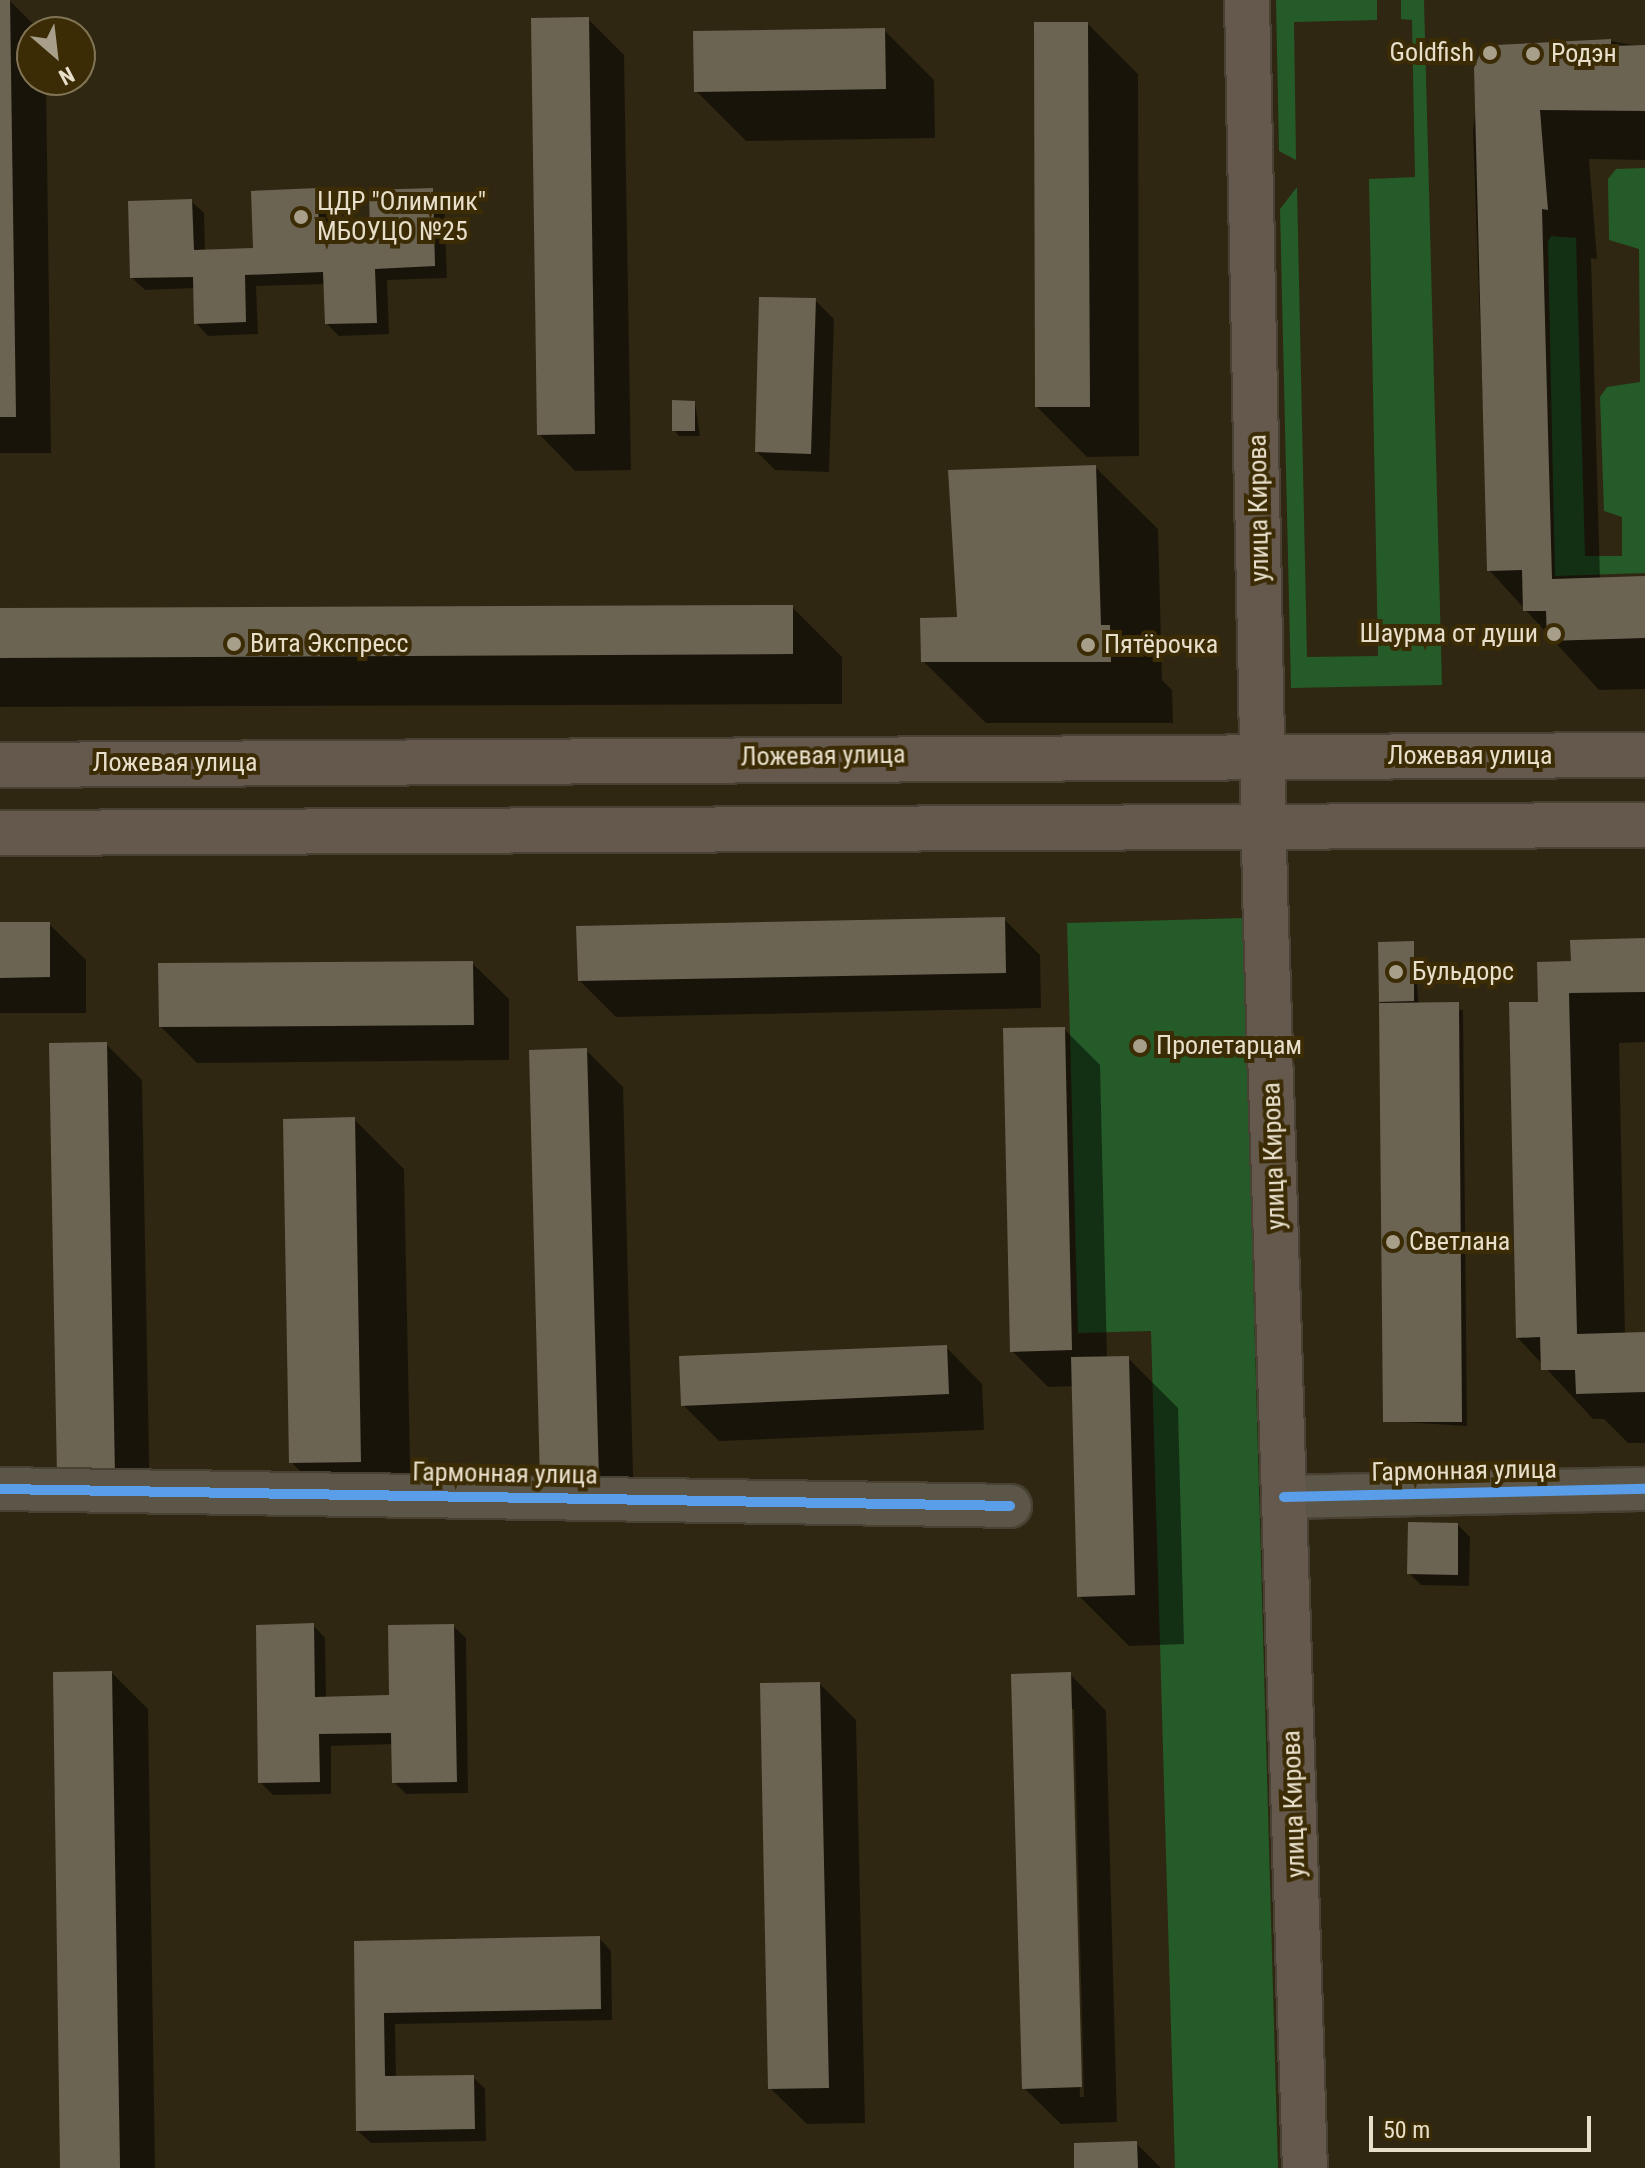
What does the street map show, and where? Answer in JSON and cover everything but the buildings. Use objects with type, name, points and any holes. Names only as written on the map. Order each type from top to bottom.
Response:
[{"type":"main road","name":"улица Кирова","points":[[1247,0],[1265,828],[1305,2168]]},
{"type":"main road","name":"Ложевая улица","points":[[0,765],[1645,755]]},
{"type":"main road","points":[[0,833],[1645,825]]},
{"type":"street","name":"Гармонная улица","points":[[0,1489],[1010,1506]]},
{"type":"street","name":"Гармонная улица","points":[[1284,1497],[1645,1489]]},
{"type":"green space","points":[[1276,0],[1377,0],[1377,20],[1294,22],[1296,160],[1279,151]]},
{"type":"green space","points":[[1401,0],[1424,0],[1442,685],[1291,688],[1280,209],[1297,187],[1307,657],[1378,656],[1369,179],[1415,177],[1412,20],[1401,19]]},
{"type":"green space","points":[[1645,168],[1645,573],[1555,576],[1548,242],[1551,236],[1576,238],[1585,556],[1622,556],[1622,517],[1604,511],[1600,397],[1607,387],[1640,382],[1639,249],[1609,240],[1608,179],[1616,169]]},
{"type":"green space","points":[[1243,918],[1278,2168],[1175,2168],[1151,1331],[1078,1333],[1067,923]]},
{"type":"cycle path","points":[[0,1489],[1010,1506]]},
{"type":"cycle path","points":[[1284,1497],[1645,1489]]},
{"type":"place","name":"Goldfish","points":[[1490,53]]},
{"type":"place","name":"Родэн","points":[[1533,54]]},
{"type":"place","name":"ЦДР \"Олимпик\" МБОУЦО №25","points":[[301,217]]},
{"type":"place","name":"Шаурма от души","points":[[1554,634]]},
{"type":"place","name":"Вита Экспресс","points":[[234,644]]},
{"type":"place","name":"Пятёрочка","points":[[1088,645]]},
{"type":"place","name":"Бульдорс","points":[[1396,972]]},
{"type":"place","name":"Пролетарцам","points":[[1140,1046]]},
{"type":"place","name":"Светлана","points":[[1393,1242]]}]
